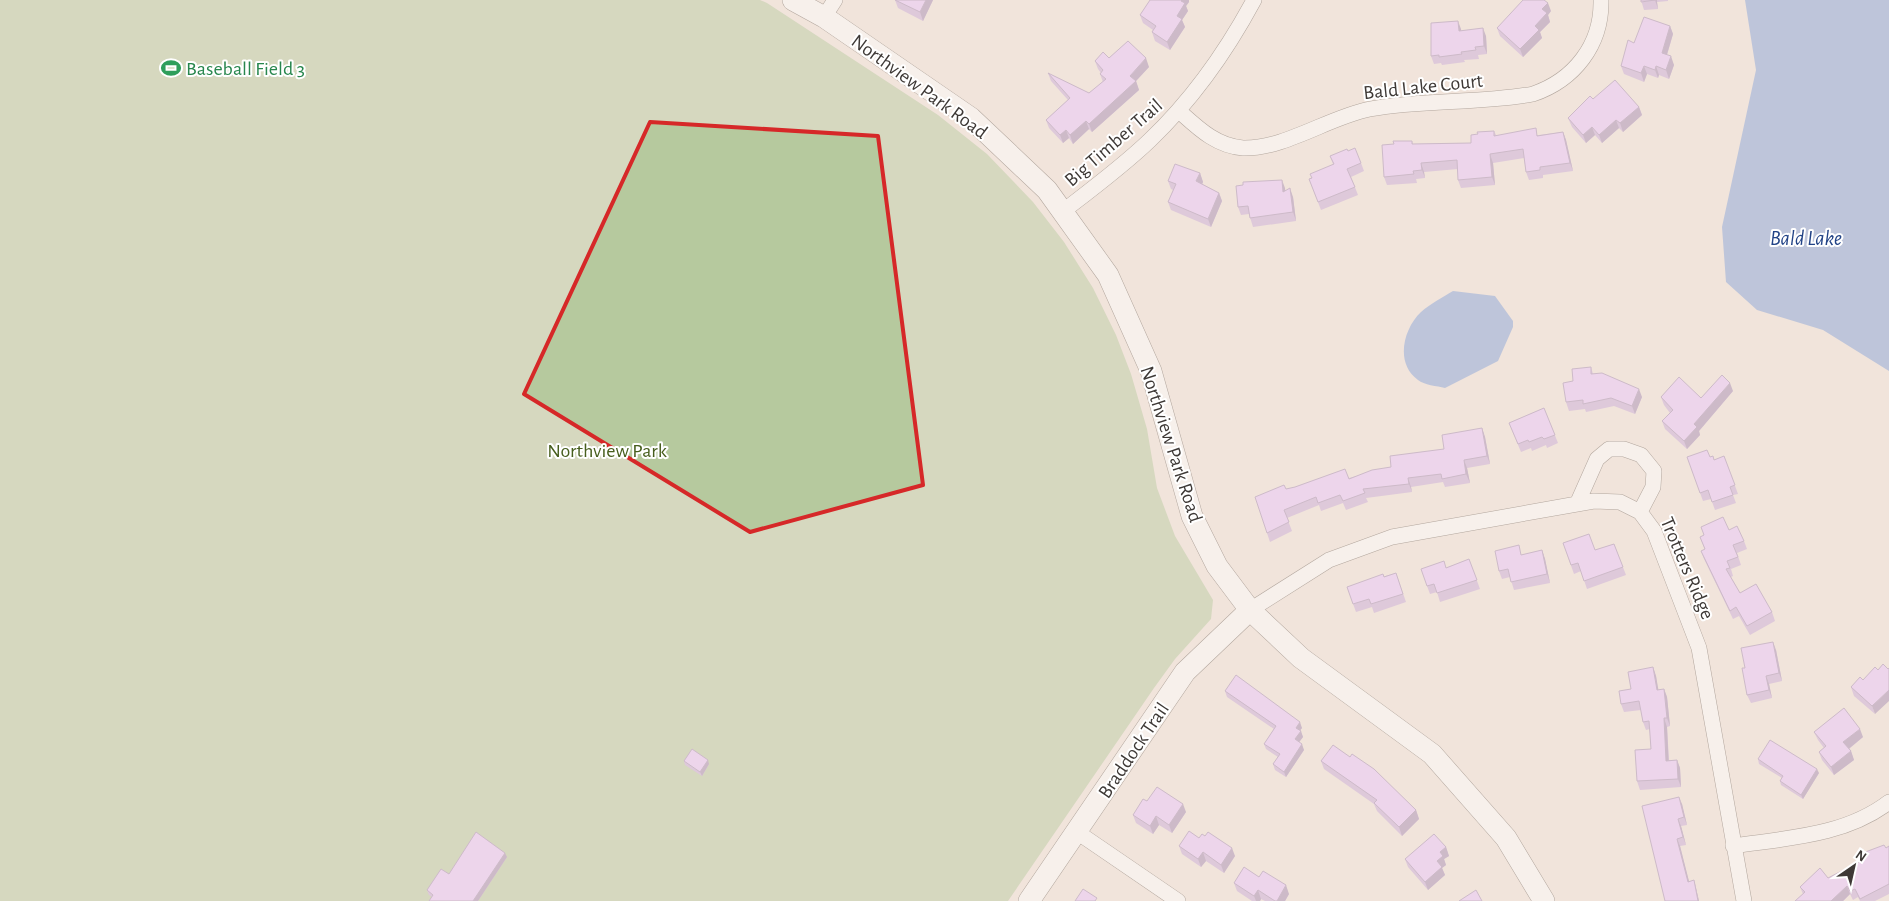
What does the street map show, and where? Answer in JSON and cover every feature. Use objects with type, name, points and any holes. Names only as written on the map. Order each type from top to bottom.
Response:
[{"type":"street","name":"Northview Park Road","points":[[793,0],[829,8],[971,118],[1047,190],[1108,275],[1151,370],[1192,516],[1218,566],[1250,610],[1300,658],[1432,754],[1506,838],[1544,901]]},
{"type":"street","name":"Big Timber Trail","points":[[1062,212],[1134,155],[1179,111],[1220,58],[1254,0]]},
{"type":"street","name":"Bald Lake Court","points":[[1179,111],[1206,135],[1215,140],[1234,147],[1255,147],[1275,143],[1368,110],[1533,94],[1558,83],[1572,72],[1584,58],[1597,33],[1601,0]]},
{"type":"street","points":[[1577,504],[1597,459],[1609,450],[1624,449],[1640,455],[1654,471],[1653,487],[1640,512]]},
{"type":"street","name":"Trotters Ridge","points":[[1250,610],[1329,560],[1392,537],[1594,501],[1620,502],[1640,512],[1654,530],[1700,648],[1744,901]]},
{"type":"street","name":"Braddock Trail","points":[[1029,901],[1186,672],[1250,610]]},
{"type":"street","points":[[1733,846],[1828,832],[1872,815],[1889,802]]},
{"type":"street","points":[[1077,832],[1178,901]]},
{"type":"highlighted area","points":[[650,122],[878,136],[923,485],[750,532],[524,394]]},
{"type":"green space","name":"Northview Park","points":[[0,0],[760,0],[767,3],[938,115],[987,154],[1033,202],[1064,242],[1093,288],[1116,335],[1131,374],[1147,429],[1157,488],[1175,536],[1213,600],[1211,619],[1175,659],[1154,688],[1008,901],[0,901]]},
{"type":"water","name":"Bald Lake","points":[[1745,0],[1889,0],[1889,371],[1823,330],[1757,310],[1726,282],[1722,227],[1756,70]]},
{"type":"water","points":[[1453,291],[1495,296],[1513,321],[1513,327],[1498,361],[1445,388],[1424,383],[1411,373],[1406,365],[1404,346],[1410,328],[1421,312]]},
{"type":"building","points":[[895,0],[926,0],[920,12]]},
{"type":"building","points":[[1150,0],[1182,0],[1185,3],[1177,16],[1182,19],[1167,42],[1152,32],[1156,26],[1140,15]]},
{"type":"building","points":[[1523,0],[1544,0],[1548,3],[1542,9],[1547,13],[1535,26],[1539,30],[1520,49],[1497,28]]},
{"type":"building","points":[[1644,17],[1670,26],[1662,53],[1671,56],[1666,70],[1656,66],[1655,70],[1644,66],[1641,73],[1621,66],[1628,40],[1634,43]]},
{"type":"building","points":[[1458,21],[1459,31],[1483,28],[1484,46],[1475,47],[1476,50],[1461,52],[1462,54],[1439,57],[1439,55],[1431,56],[1431,23]]},
{"type":"building","points":[[1128,41],[1146,58],[1130,76],[1136,81],[1089,124],[1086,121],[1070,135],[1066,130],[1060,135],[1046,120],[1070,98],[1048,73],[1089,93],[1106,79],[1100,74],[1103,70],[1095,61],[1103,52],[1109,58]]},
{"type":"building","points":[[1615,80],[1639,107],[1620,123],[1616,120],[1599,135],[1592,127],[1583,135],[1568,118],[1590,96],[1593,99]]},
{"type":"building","points":[[1536,128],[1537,136],[1563,132],[1570,163],[1540,167],[1540,170],[1526,172],[1523,149],[1490,154],[1492,177],[1458,180],[1457,160],[1421,163],[1422,170],[1413,171],[1414,174],[1384,177],[1382,145],[1394,144],[1393,141],[1412,141],[1412,144],[1471,143],[1471,135],[1478,134],[1477,132],[1494,131],[1494,136]]},
{"type":"building","points":[[1355,148],[1361,163],[1347,169],[1355,187],[1318,202],[1309,179],[1312,178],[1310,174],[1334,164],[1330,156]]},
{"type":"building","points":[[1175,164],[1200,173],[1196,181],[1219,193],[1208,219],[1168,202],[1176,184],[1168,181]]},
{"type":"building","points":[[1282,180],[1283,192],[1290,188],[1293,212],[1250,218],[1248,206],[1238,207],[1236,186],[1243,185],[1243,182]]},
{"type":"building","points":[[1591,367],[1591,374],[1602,373],[1639,389],[1632,406],[1611,398],[1583,404],[1583,400],[1566,402],[1563,383],[1573,381],[1572,369]]},
{"type":"building","points":[[1722,375],[1730,383],[1694,424],[1697,427],[1684,441],[1662,421],[1673,410],[1661,397],[1679,377],[1701,398]]},
{"type":"building","points":[[1544,408],[1555,435],[1529,442],[1528,440],[1518,444],[1509,423]]},
{"type":"building","points":[[1482,428],[1487,456],[1464,460],[1466,474],[1442,479],[1441,474],[1408,478],[1409,484],[1363,489],[1365,493],[1343,501],[1340,495],[1318,503],[1316,497],[1284,510],[1289,522],[1267,533],[1255,497],[1284,485],[1286,489],[1295,487],[1345,469],[1349,479],[1372,470],[1391,467],[1390,456],[1444,449],[1442,435]]},
{"type":"building","points":[[1707,450],[1710,457],[1713,456],[1714,460],[1724,456],[1735,485],[1730,487],[1733,495],[1712,502],[1708,490],[1700,493],[1687,457]]},
{"type":"building","points":[[1723,517],[1729,530],[1737,526],[1744,541],[1733,545],[1738,557],[1727,561],[1730,568],[1726,569],[1740,593],[1756,584],[1772,612],[1747,626],[1736,607],[1730,611],[1701,551],[1705,549],[1700,537],[1704,535],[1701,527]]},
{"type":"building","points":[[1589,534],[1595,550],[1614,544],[1623,567],[1584,581],[1578,563],[1571,565],[1563,543]]},
{"type":"building","points":[[1519,545],[1521,555],[1542,550],[1547,574],[1511,582],[1508,569],[1499,571],[1495,551]]},
{"type":"building","points":[[1469,559],[1477,580],[1437,593],[1434,584],[1427,586],[1421,569],[1444,561],[1446,568]]},
{"type":"building","points":[[1396,573],[1403,594],[1371,604],[1369,599],[1353,604],[1347,587],[1383,574],[1384,577]]},
{"type":"building","points":[[1773,642],[1779,673],[1766,676],[1769,690],[1747,695],[1742,668],[1745,668],[1741,648]]},
{"type":"building","points":[[1883,664],[1889,668],[1889,690],[1872,706],[1851,687],[1860,677],[1863,680],[1875,667],[1878,670]]},
{"type":"building","points":[[1653,667],[1657,690],[1664,689],[1667,718],[1664,718],[1666,761],[1677,760],[1678,779],[1637,781],[1635,750],[1651,749],[1649,721],[1643,722],[1639,701],[1621,704],[1619,691],[1631,689],[1628,672]]},
{"type":"building","points":[[1236,675],[1300,722],[1296,728],[1301,731],[1295,739],[1302,744],[1284,772],[1273,764],[1280,754],[1264,744],[1276,726],[1225,691]]},
{"type":"building","points":[[1844,708],[1860,729],[1843,742],[1851,751],[1831,767],[1819,752],[1826,746],[1814,732]]},
{"type":"building","points":[[1770,740],[1817,769],[1801,795],[1780,781],[1783,776],[1758,759]]},
{"type":"building","points":[[1333,745],[1350,757],[1352,754],[1374,769],[1416,810],[1399,827],[1374,803],[1377,800],[1321,761]]},
{"type":"building","points":[[692,749],[708,760],[700,772],[684,761]]},
{"type":"building","points":[[1157,787],[1183,804],[1169,825],[1156,816],[1150,826],[1133,815],[1143,799],[1147,801]]},
{"type":"building","points":[[1679,797],[1684,817],[1678,819],[1683,837],[1677,839],[1688,882],[1694,880],[1698,901],[1665,901],[1642,806]]},
{"type":"building","points":[[1189,831],[1199,838],[1202,834],[1205,836],[1208,832],[1232,848],[1221,865],[1203,852],[1198,859],[1179,846]]},
{"type":"building","points":[[476,832],[505,853],[473,901],[429,901],[433,895],[427,890],[441,869],[449,874]]},
{"type":"building","points":[[1434,834],[1446,847],[1440,852],[1443,856],[1437,861],[1442,867],[1425,882],[1405,859]]},
{"type":"building","points":[[1884,845],[1886,848],[1889,846],[1889,884],[1860,899],[1855,889],[1850,891],[1847,886],[1831,901],[1795,901],[1805,892],[1800,887],[1820,868],[1828,878],[1863,860],[1860,854]]},
{"type":"building","points":[[1244,867],[1259,877],[1263,871],[1286,885],[1277,901],[1258,890],[1254,896],[1234,883]]},
{"type":"building","points":[[1083,889],[1097,898],[1095,901],[1075,901]]},
{"type":"building","points":[[1476,890],[1482,901],[1459,901]]},
{"type":"place","name":"Baseball Field 3","points":[[171,68]]}]
